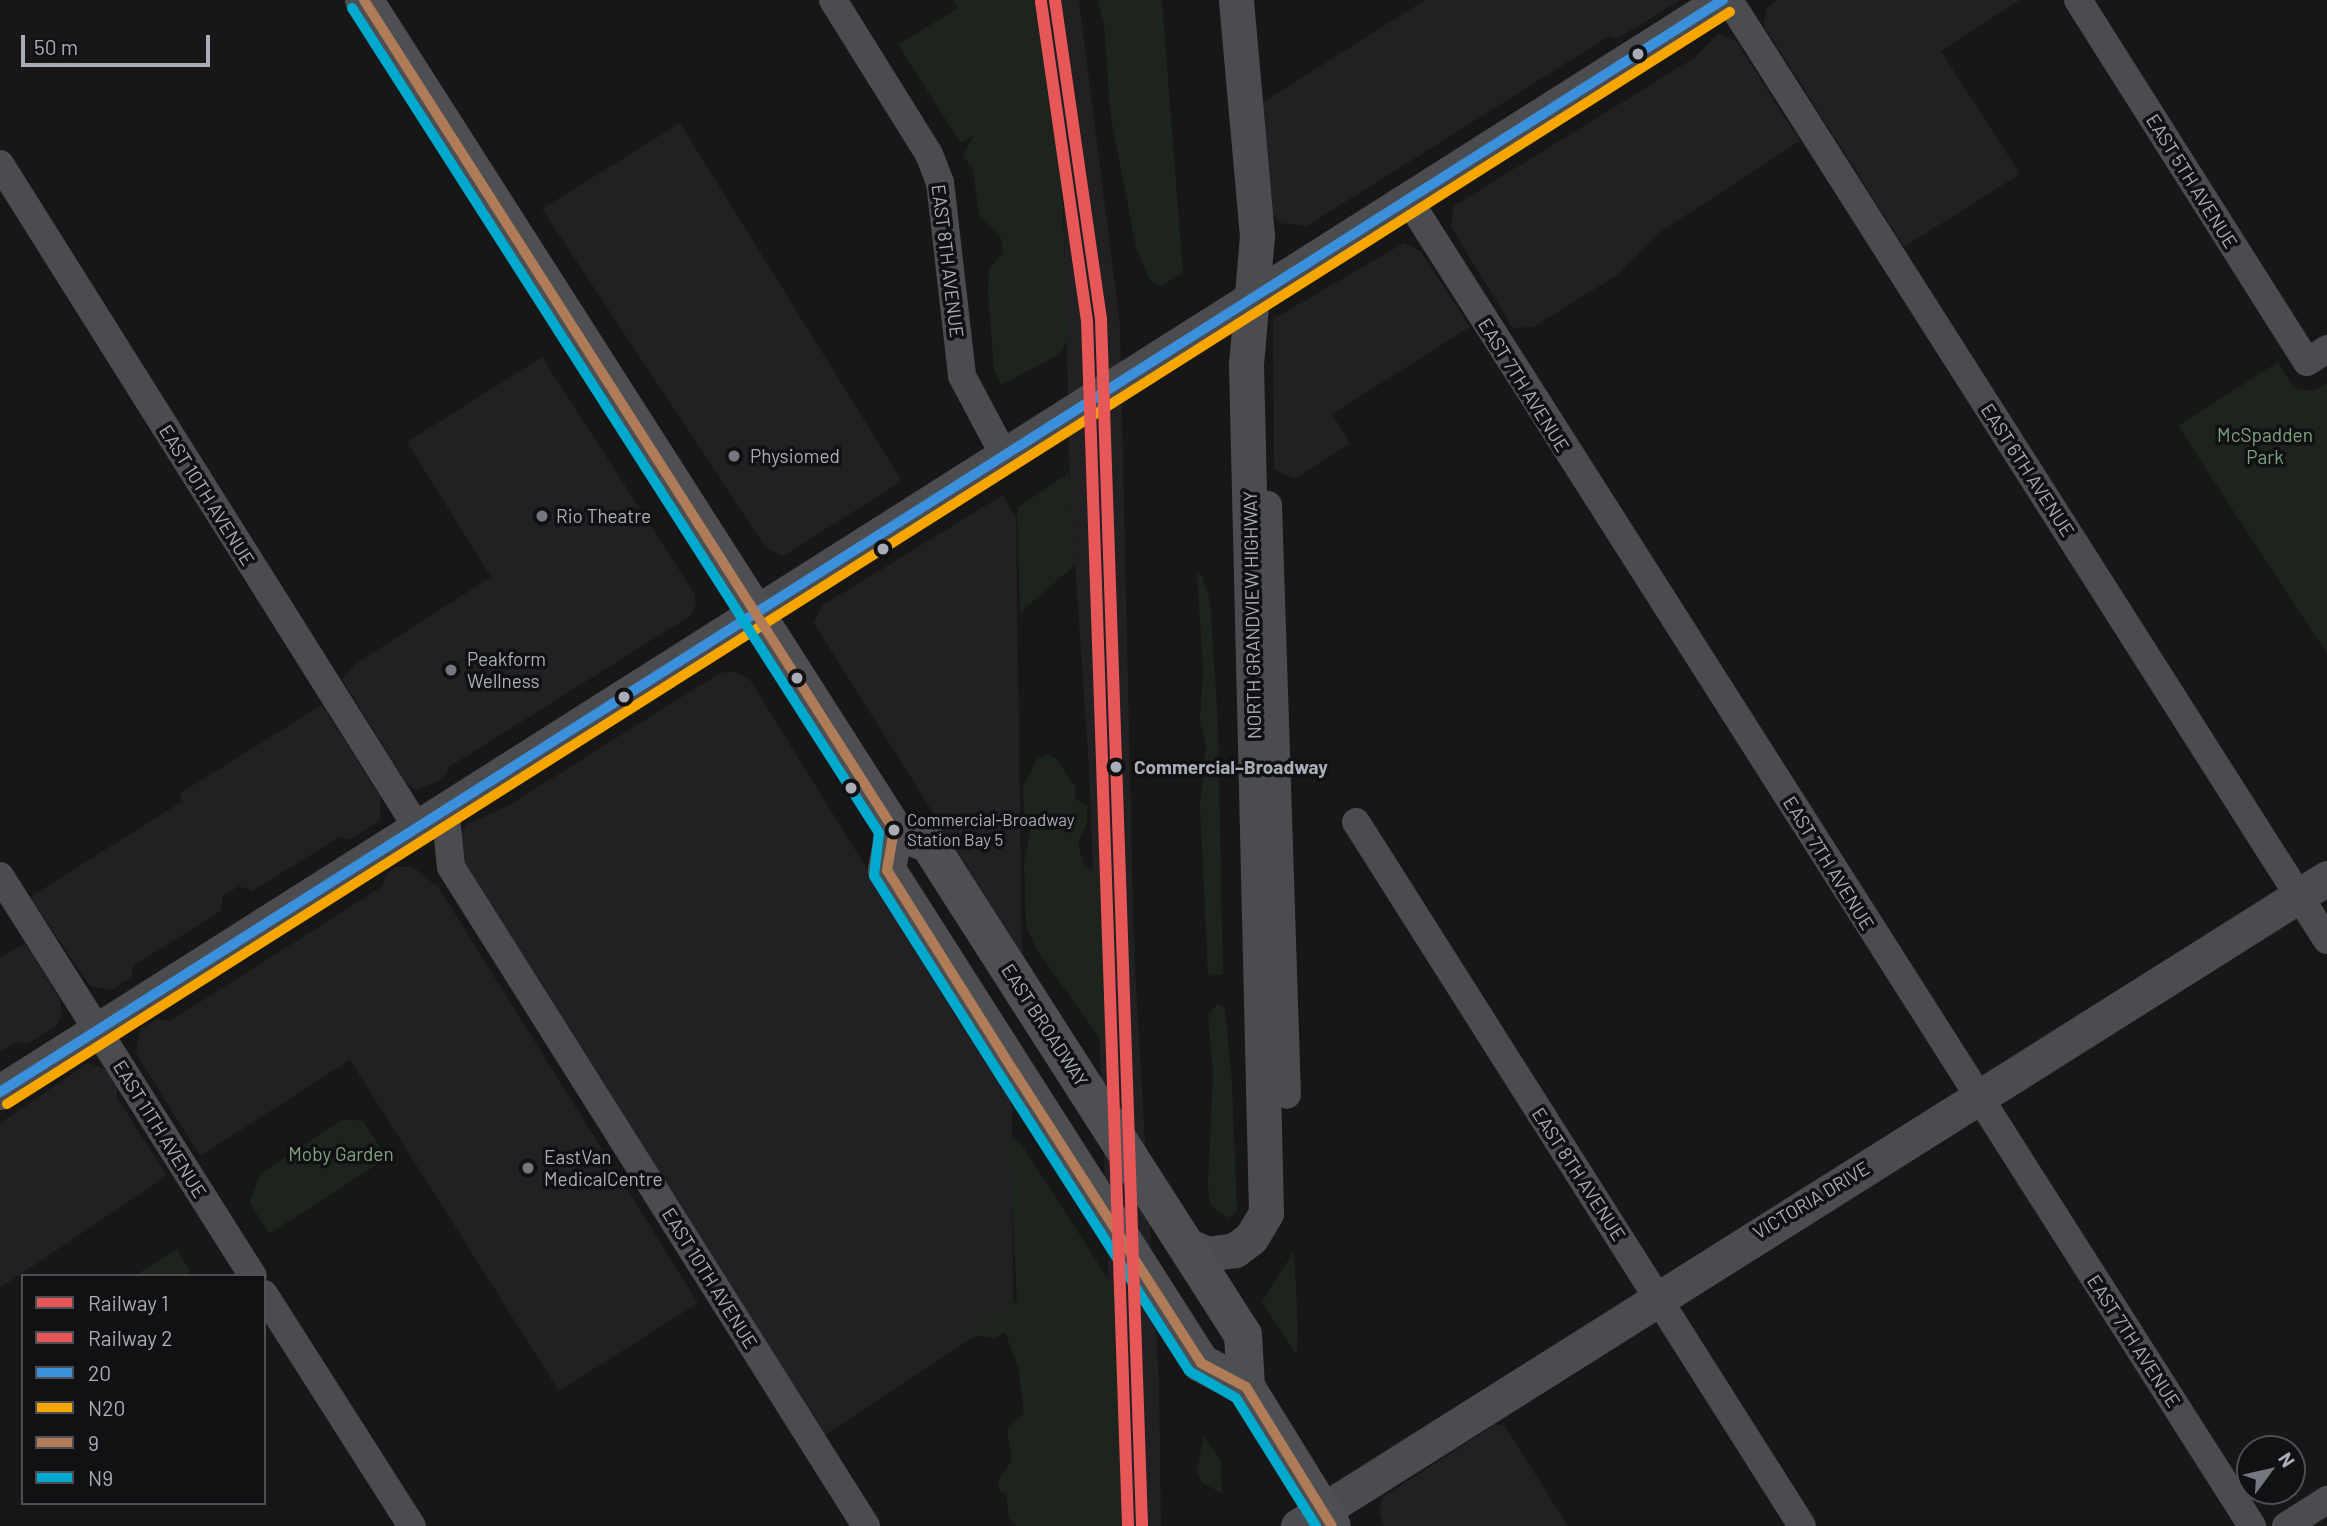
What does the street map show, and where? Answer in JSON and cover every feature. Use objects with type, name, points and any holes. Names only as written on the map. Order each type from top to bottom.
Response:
[{"type":"main road","points":[[364,0],[894,830]]},
{"type":"main road","name":"EAST BROADWAY","points":[[1236,1381],[1244,1335],[1220,1299],[1202,1249],[1020,986],[929,844],[894,830],[887,870],[1201,1363],[1236,1381],[1318,1521]]},
{"type":"street","name":"EAST 8TH AVENUE","points":[[833,0],[929,154],[940,182],[962,376],[1005,455]]},
{"type":"street","name":"NORTH GRANDVIEW HIGHWAY","points":[[1202,1249],[1251,1238],[1266,1213],[1246,378],[1257,236],[1236,0]]},
{"type":"street","points":[[0,1091],[1723,0]]},
{"type":"street","name":"EAST 6TH AVENUE","points":[[1729,0],[2313,887],[2327,940]]},
{"type":"street","name":"EAST 5TH AVENUE","points":[[2078,0],[2317,356]]},
{"type":"street","name":"EAST 10TH AVENUE","points":[[0,164],[415,826]]},
{"type":"street","name":"EAST 7TH AVENUE","points":[[1408,200],[2252,1526]]},
{"type":"street","name":"NORTH GRANDVIEW HIGHWAY","points":[[1268,505],[1287,1095]]},
{"type":"street","name":"EAST 10TH AVENUE","points":[[445,808],[451,867],[866,1526]]},
{"type":"street","name":"EAST 8TH AVENUE","points":[[1356,822],[1802,1526]]},
{"type":"street","name":"EAST 11TH AVENUE","points":[[0,876],[252,1274]]},
{"type":"street","name":"VICTORIA DRIVE","points":[[1318,1521],[1657,1295],[1978,1098],[2313,887]]},
{"type":"street","points":[[266,1297],[412,1526]]},
{"type":"street","points":[[2286,1526],[2327,1500]]},
{"type":"shaded area","points":[[1031,0],[1079,0],[1120,326],[1134,951],[1159,1381],[1161,1526],[1118,1526],[1089,769],[1070,488],[1063,170]]},
{"type":"shaded area","points":[[1425,0],[1680,0],[1617,39],[1609,36],[1307,226],[1279,223],[1270,209],[1260,104]]},
{"type":"shaded area","points":[[1777,0],[2020,0],[1941,51],[2020,174],[1904,247],[1764,26],[1766,9]]},
{"type":"shaded area","points":[[1718,34],[1736,41],[1800,141],[1657,234],[1617,275],[1533,327],[1513,328],[1451,227],[1454,206],[1694,58]]},
{"type":"shaded area","points":[[680,123],[902,481],[783,556],[766,548],[542,209]]},
{"type":"shaded area","points":[[1404,243],[1421,252],[1470,327],[1332,414],[1350,443],[1294,479],[1274,469],[1273,319]]},
{"type":"shaded area","points":[[542,357],[694,593],[696,605],[690,616],[449,767],[444,779],[417,790],[407,784],[342,679],[357,663],[491,577],[407,442]]},
{"type":"shaded area","points":[[1003,495],[1016,518],[1022,954],[813,622],[823,605]]},
{"type":"shaded area","points":[[735,671],[750,680],[1012,1103],[1013,1311],[820,1438],[463,866],[461,832],[467,824],[506,807],[720,673]]},
{"type":"shaded area","points":[[322,705],[381,798],[380,820],[349,840],[340,837],[252,891],[239,886],[223,896],[221,911],[133,966],[132,977],[111,990],[90,986],[30,897],[183,801],[179,794]]},
{"type":"shaded area","points":[[396,867],[413,867],[439,888],[698,1303],[559,1391],[350,1060],[200,1156],[136,1053],[140,1029],[157,1019],[170,1021],[383,886],[386,874]]},
{"type":"shaded area","points":[[25,943],[60,999],[62,1015],[56,1026],[27,1044],[17,1042],[0,1052],[0,958]]},
{"type":"shaded area","points":[[88,1063],[107,1069],[118,1085],[116,1096],[167,1176],[0,1288],[0,1123]]},
{"type":"shaded area","points":[[1496,1424],[1505,1426],[1568,1526],[1384,1526],[1379,1511],[1383,1497]]},
{"type":"green space","points":[[953,0],[1032,0],[1059,120],[1068,339],[1060,354],[1001,385],[994,370],[988,292],[989,269],[1003,253],[1001,238],[979,216],[973,168],[963,157],[973,136],[961,143],[898,45],[958,8]]},
{"type":"green space","points":[[1097,0],[1162,0],[1183,272],[1162,286],[1150,281],[1136,247],[1110,112],[1104,23]]},
{"type":"green space","name":"McSpadden Park","points":[[2278,362],[2294,388],[2314,391],[2327,383],[2327,654],[2178,426]]},
{"type":"green space","points":[[1069,473],[1075,565],[1020,613],[1017,508]]},
{"type":"green space","points":[[1197,574],[1202,575],[1210,601],[1218,723],[1223,974],[1208,976],[1200,806],[1206,747],[1200,720],[1203,669]]},
{"type":"green space","points":[[1047,755],[1056,758],[1076,788],[1074,799],[1087,805],[1087,823],[1078,844],[1084,866],[1109,877],[1117,903],[1119,968],[1104,1015],[1113,1033],[1106,1047],[1035,947],[1026,925],[1024,862],[1031,828],[1024,813],[1023,786],[1038,758]]},
{"type":"green space","points":[[1217,1004],[1225,1008],[1232,1082],[1237,1211],[1228,1218],[1210,1205],[1208,1185],[1213,1074],[1208,1015]]},
{"type":"green space","name":"Moby Garden","points":[[343,1119],[363,1121],[387,1158],[269,1234],[250,1203],[260,1174]]},
{"type":"green space","points":[[1009,1136],[1020,1142],[1112,1285],[1120,1341],[1121,1526],[1017,1526],[1009,1518],[1006,1494],[999,1491],[998,1480],[1012,1461],[1007,1428],[1024,1413],[1018,1367],[1005,1332],[994,1338],[967,1335],[1017,1301]]},
{"type":"green space","points":[[177,1249],[191,1272],[188,1274],[137,1274]]},
{"type":"green space","points":[[1294,1251],[1298,1327],[1297,1356],[1262,1302]]},
{"type":"green space","points":[[1204,1436],[1221,1461],[1222,1493],[1202,1483],[1197,1471]]},
{"type":"rail line","name":"1","points":[[1055,0],[1101,320],[1142,1526]]},
{"type":"rail line","name":"2","points":[[1041,2],[1087,321],[1128,1526]]},
{"type":"transit line","name":"9","points":[[364,0],[894,830],[887,870],[1015,1073],[1201,1363],[1246,1387],[1332,1526]]},
{"type":"transit line","name":"20","points":[[0,1092],[1723,0]]},
{"type":"transit line","name":"N9","points":[[352,8],[879,833],[874,876],[1003,1080],[1189,1371],[1236,1398],[1316,1526]]},
{"type":"transit line","name":"N20","points":[[7,1104],[1730,12]]},
{"type":"place","name":"Physiomed","points":[[734,456]]},
{"type":"place","name":"Rio Theatre","points":[[542,516]]},
{"type":"place","name":"Peakform Wellness","points":[[451,670]]},
{"type":"place","name":"Commercial–Broadway","points":[[1116,767]]},
{"type":"place","name":"Commercial-Broadway Station Bay 5","points":[[894,830]]},
{"type":"place","name":"EastVan MedicalCentre","points":[[528,1168]]}]
